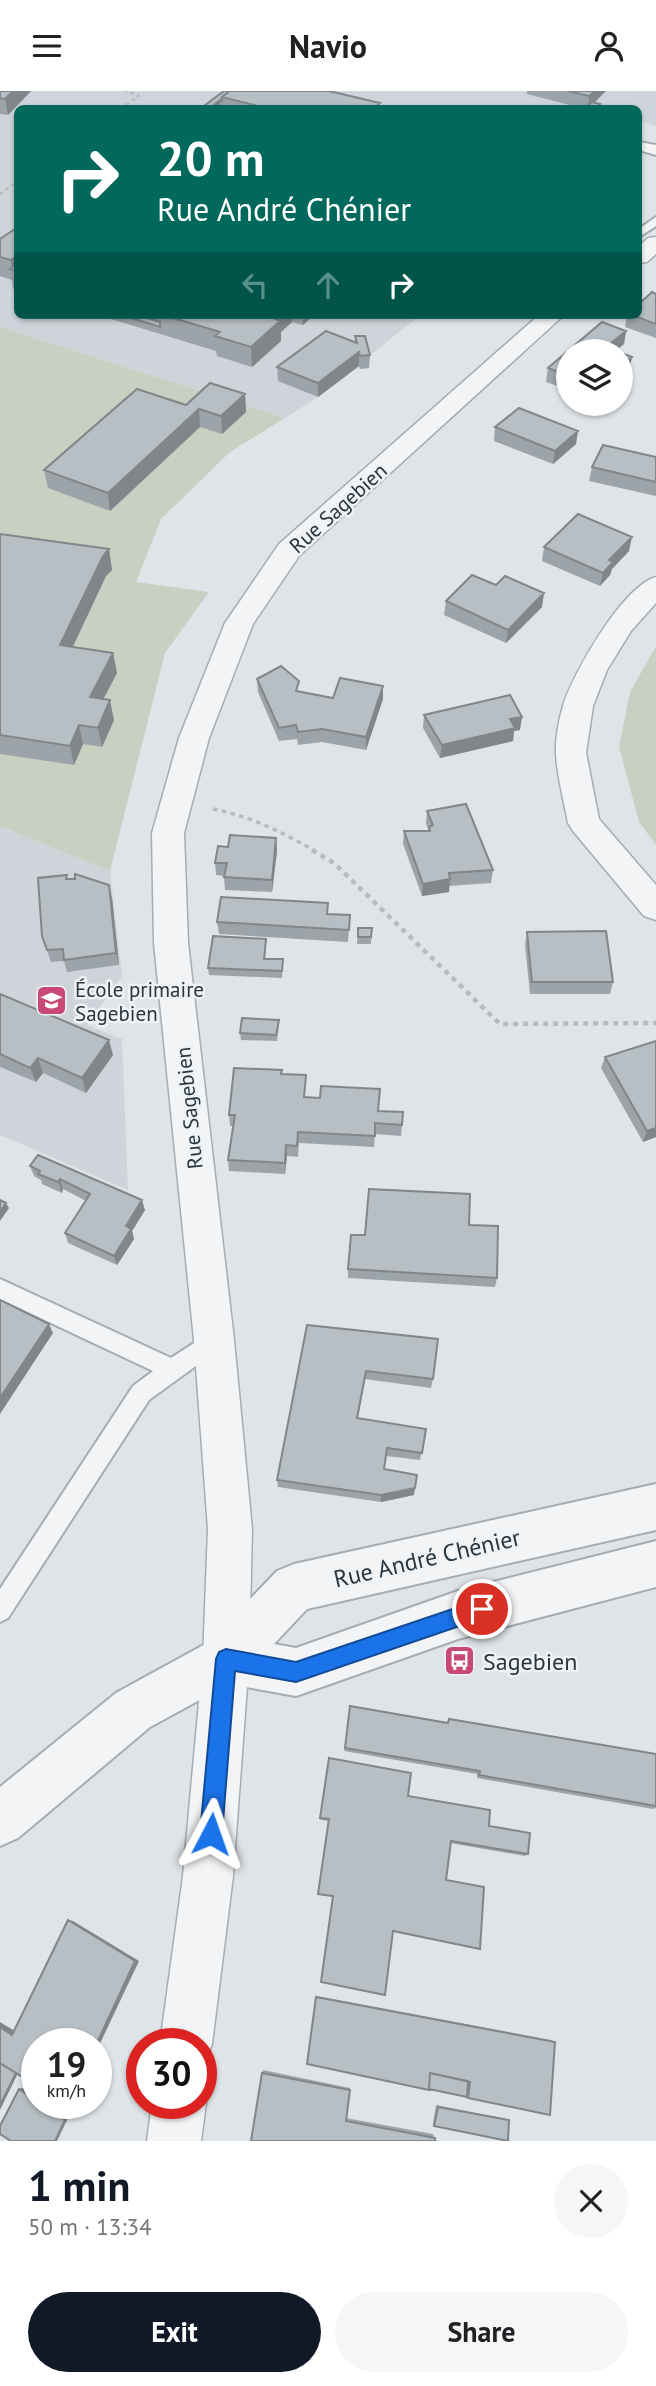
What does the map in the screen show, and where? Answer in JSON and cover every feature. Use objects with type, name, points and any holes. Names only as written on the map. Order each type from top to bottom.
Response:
[{"type":"street","points":[[642,255],[656,243]]},
{"type":"street","name":"Rue Sagebien","points":[[189,2028],[208,1876],[226,1659],[230,1529],[214,1340],[171,943],[168,833],[194,738],[239,623],[289,550],[549,319]]},
{"type":"street","points":[[656,586],[620,625],[593,670],[578,706],[571,753],[584,823],[656,907]]},
{"type":"street","name":"Rue André Chénier","points":[[0,1820],[134,1710],[226,1659],[293,1588],[656,1507]]},
{"type":"street","points":[[226,1659],[296,1672],[458,1615],[656,1564]]},
{"type":"street","points":[[174,2141],[177,2119]]},
{"type":"lane","points":[[642,232],[656,220]]},
{"type":"lane","points":[[0,1289],[173,1370]]},
{"type":"lane","points":[[0,1610],[141,1393],[214,1340]]},
{"type":"path","points":[[125,91],[139,96],[127,105]]},
{"type":"path","points":[[176,806],[241,814],[289,836],[334,863],[500,1024],[656,1023]]},
{"type":"shaded area","points":[[0,91],[656,91],[656,126],[642,122],[642,105],[14,105],[14,319],[415,319],[367,358],[369,368],[360,369],[358,366],[285,418],[0,327]]},
{"type":"shaded area","name":"École primaire Sagebien","points":[[0,826],[110,871],[122,976],[87,1025],[122,1039],[128,1190],[0,1135]]},
{"type":"green space","points":[[0,327],[285,418],[230,452],[161,519],[136,582],[209,592],[165,653],[110,871],[0,826]]},
{"type":"green space","points":[[656,646],[656,845],[639,822],[619,747],[630,692]]},
{"type":"building","points":[[0,91],[13,91],[5,99],[0,98]]},
{"type":"building","points":[[224,91],[230,91],[222,97],[222,101],[205,105]]},
{"type":"building","points":[[230,91],[329,91],[380,103],[254,105],[222,97]]},
{"type":"building","points":[[568,91],[595,91],[589,96]]},
{"type":"building","points":[[14,230],[14,258],[11,260],[0,257],[0,239]]},
{"type":"building","points":[[652,292],[656,294],[656,324],[642,319],[642,301]]},
{"type":"building","points":[[135,319],[151,319],[160,322],[160,327]]},
{"type":"building","points":[[176,319],[280,321],[251,347],[215,336],[220,332]]},
{"type":"building","points":[[602,322],[626,331],[616,339],[582,339]]},
{"type":"building","points":[[326,331],[357,343],[355,336],[365,336],[370,355],[360,356],[359,352],[318,383],[277,367]]},
{"type":"building","points":[[556,361],[556,371],[548,368]]},
{"type":"building","points":[[210,383],[245,394],[221,416],[199,409],[108,493],[44,470],[137,389],[186,405]]},
{"type":"building","points":[[519,408],[578,431],[555,451],[495,427]]},
{"type":"building","points":[[603,445],[656,457],[656,482],[592,467]]},
{"type":"building","points":[[578,514],[632,537],[609,560],[613,562],[603,573],[544,547]]},
{"type":"building","points":[[0,534],[109,549],[103,556],[60,645],[113,653],[90,697],[110,700],[98,728],[79,725],[70,746],[0,735]]},
{"type":"building","points":[[472,575],[496,585],[505,576],[544,593],[508,630],[446,601]]},
{"type":"building","points":[[281,666],[299,681],[296,691],[333,698],[340,678],[383,686],[366,737],[322,729],[298,732],[296,725],[279,728],[257,679]]},
{"type":"building","points":[[510,695],[522,717],[510,719],[515,728],[442,745],[424,715]]},
{"type":"building","points":[[466,804],[493,870],[449,873],[450,879],[423,884],[404,831],[430,831],[429,827],[433,825],[427,811]]},
{"type":"building","points":[[230,835],[276,838],[272,880],[224,877],[227,863],[215,863],[218,846],[228,847]]},
{"type":"building","points":[[75,874],[109,885],[116,953],[64,960],[63,949],[47,950],[42,936],[38,878],[67,875],[66,879],[75,879]]},
{"type":"building","points":[[221,897],[328,903],[327,914],[350,915],[349,930],[217,922]]},
{"type":"building","points":[[358,928],[372,928],[371,937],[358,937]]},
{"type":"building","points":[[606,931],[613,982],[532,982],[527,932]]},
{"type":"building","points":[[213,936],[266,939],[264,959],[283,959],[282,971],[208,968]]},
{"type":"building","points":[[0,994],[109,1040],[82,1078],[38,1058],[30,1068],[0,1054]]},
{"type":"building","points":[[242,1018],[279,1020],[276,1035],[240,1033]]},
{"type":"building","points":[[656,1041],[656,1128],[647,1131],[605,1057]]},
{"type":"building","points":[[234,1068],[282,1070],[281,1074],[306,1075],[304,1097],[320,1098],[321,1086],[380,1089],[378,1111],[403,1112],[402,1125],[375,1123],[375,1136],[298,1132],[297,1146],[286,1145],[285,1163],[228,1160],[235,1115],[229,1115]]},
{"type":"building","points":[[38,1155],[142,1200],[126,1226],[131,1229],[114,1256],[65,1233],[90,1194],[60,1179],[58,1182],[38,1174],[40,1171],[30,1166]]},
{"type":"building","points":[[369,1189],[470,1194],[469,1225],[498,1226],[497,1278],[348,1269],[351,1235],[365,1235]]},
{"type":"building","points":[[0,1200],[6,1203],[0,1212]]},
{"type":"building","points":[[0,1300],[49,1324],[0,1398]]},
{"type":"building","points":[[307,1325],[438,1339],[433,1379],[366,1371],[357,1418],[426,1429],[422,1453],[387,1448],[384,1469],[417,1475],[415,1488],[381,1495],[277,1480]]},
{"type":"building","points":[[350,1706],[448,1723],[449,1719],[656,1754],[656,1806],[479,1775],[480,1771],[345,1748]]},
{"type":"building","points":[[329,1758],[411,1773],[408,1796],[490,1810],[489,1826],[530,1833],[528,1854],[451,1841],[446,1880],[484,1887],[480,1949],[393,1931],[385,1995],[321,1982],[333,1896],[318,1894],[329,1819],[320,1818]]},
{"type":"building","points":[[68,1920],[135,1961],[104,2028],[21,2028],[21,2076],[0,2063],[0,2027],[12,2035]]},
{"type":"building","points":[[316,1997],[555,2042],[550,2115],[468,2098],[470,2082],[430,2073],[429,2090],[307,2064]]},
{"type":"building","points":[[0,2063],[16,2073],[0,2105]]},
{"type":"building","points":[[262,2073],[350,2090],[346,2121],[435,2138],[435,2141],[251,2141]]},
{"type":"building","points":[[430,2073],[468,2081],[467,2097],[429,2089]]},
{"type":"building","points":[[19,2089],[21,2119],[65,2120],[55,2141],[11,2141],[0,2134],[0,2126]]},
{"type":"building","points":[[438,2107],[509,2120],[508,2141],[434,2126]]},
{"type":"place","name":"École primaire Sagebien","points":[[52,1001]]},
{"type":"place","name":"Sagebien","points":[[460,1661]]},
{"type":"route","points":[[211,1834],[226,1659],[296,1672],[482,1609]]}]
